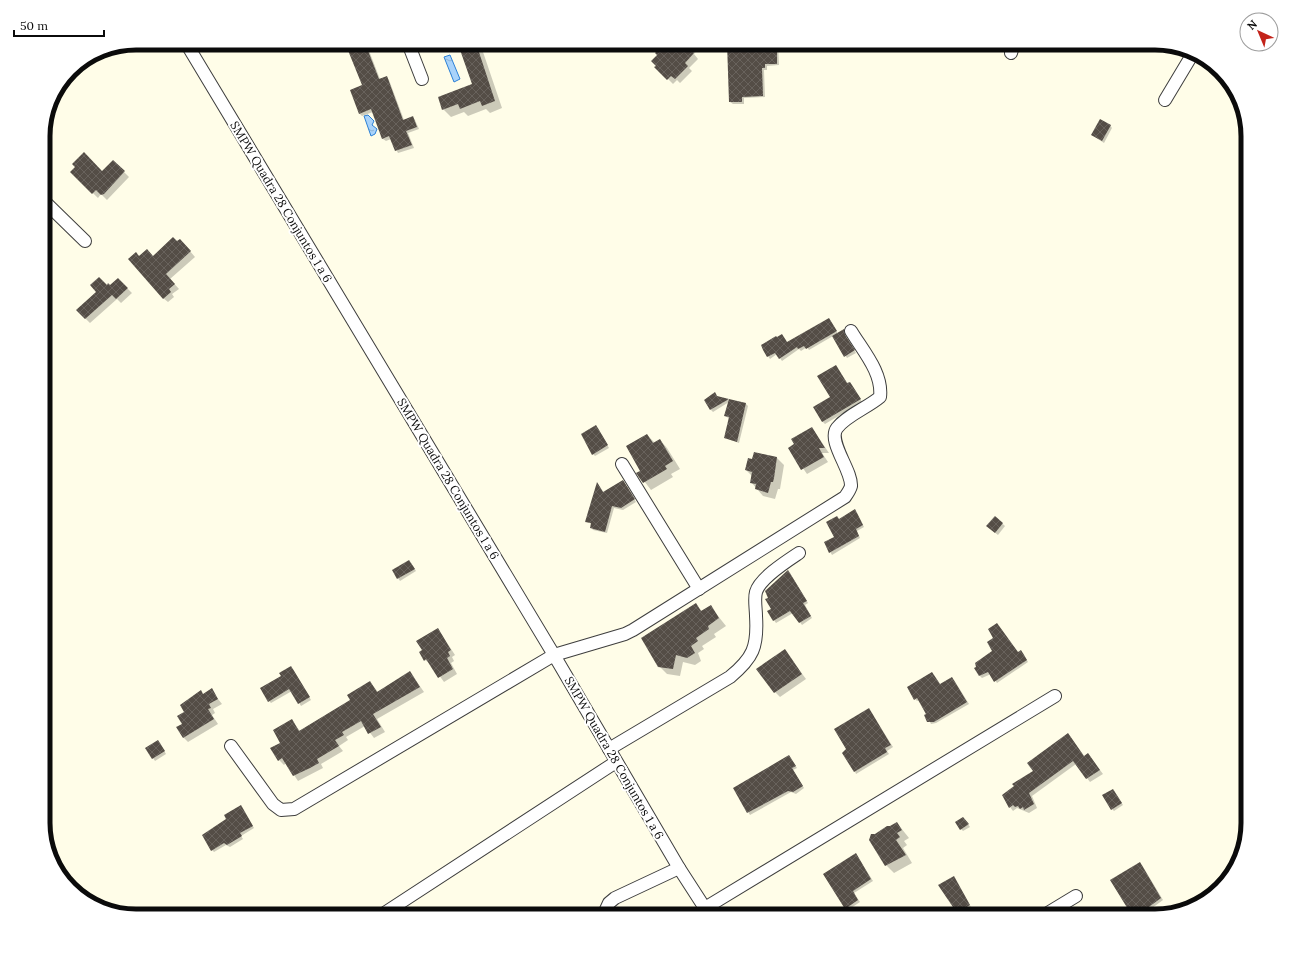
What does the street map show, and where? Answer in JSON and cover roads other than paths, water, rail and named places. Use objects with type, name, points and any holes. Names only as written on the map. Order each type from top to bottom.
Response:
[{"type":"street","name":"SMPW Quadra 28 Conjuntos 1 a 6","points":[[190,50],[554,655],[679,868],[705,909]]},
{"type":"street","points":[[411,50],[422,79]]},
{"type":"street","points":[[1165,100],[1190,58]]},
{"type":"street","points":[[50,207],[85,241]]},
{"type":"street","points":[[231,746],[273,804],[281,810],[294,809],[554,655],[625,634],[845,497],[851,488],[850,478],[834,437],[835,431],[849,418],[880,398],[881,386],[876,372],[851,331]]},
{"type":"street","points":[[622,464],[699,589]]},
{"type":"street","points":[[610,749],[730,677],[744,666],[755,647],[757,632],[756,591],[762,582],[799,552]]},
{"type":"street","points":[[712,909],[1055,696]]},
{"type":"street","points":[[391,909],[616,762]]},
{"type":"street","points":[[606,909],[609,903],[615,898],[679,868]]},
{"type":"street","points":[[1055,909],[1076,896]]},
{"type":"water","points":[[450,55],[460,79],[454,82],[444,57]]},
{"type":"water","points":[[368,115],[374,121],[372,125],[377,129],[375,134],[371,136],[364,116]]}]
